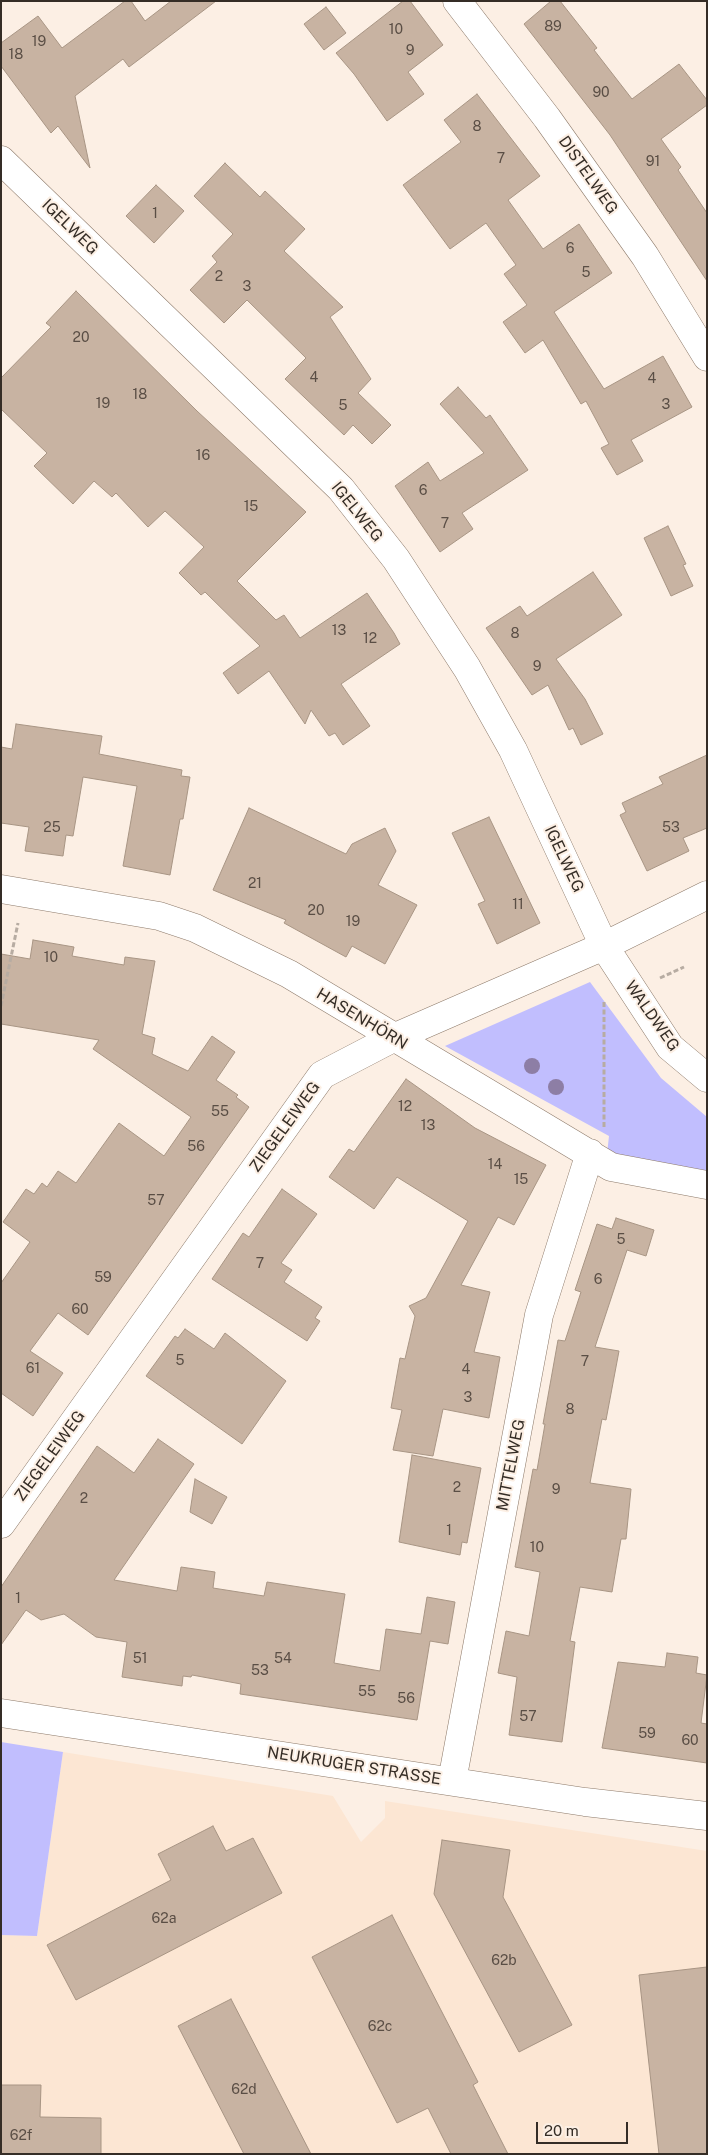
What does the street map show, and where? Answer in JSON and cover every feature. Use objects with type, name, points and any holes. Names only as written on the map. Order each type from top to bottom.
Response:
[{"type":"street","name":"DISTELWEG","points":[[458,1],[547,118],[645,256],[707,357]]},
{"type":"street","name":"IGELWEG","points":[[1,160],[341,489],[390,551],[467,668],[513,750],[604,946]]},
{"type":"street","name":"HASENHÖRN","points":[[12,891],[158,916],[195,928],[289,974],[393,1038],[612,1167],[707,1186]]},
{"type":"street","name":"ZIEGELEIWEG","points":[[1,1524],[322,1076],[393,1038],[604,946],[707,896]]},
{"type":"street","name":"WALDWEG","points":[[604,946],[670,1047],[707,1078]]},
{"type":"street","name":"MITTELWEG","points":[[452,1781],[539,1314],[590,1153]]},
{"type":"street","name":"NEUKRUGER STRASSE","points":[[1,1713],[585,1802],[707,1816]]},
{"type":"path","points":[[1,1006],[12,891]]},
{"type":"path","points":[[657,979],[684,967]]},
{"type":"path","points":[[590,1153],[604,1128],[604,1001]]},
{"type":"shaded area","points":[[590,982],[661,1078],[707,1117],[707,1175],[607,1154],[609,1136],[445,1046]]},
{"type":"shaded area","points":[[1,1742],[63,1752],[37,1936],[1,1935]]},
{"type":"shaded area","points":[[63,1752],[333,1796],[361,1842],[385,1818],[385,1801],[707,1851],[707,2154],[1,2154],[1,1935],[37,1936]]},
{"type":"building","points":[[125,1],[131,1],[145,21],[171,1],[216,1],[129,67],[123,59],[75,96],[90,168],[58,126],[51,133],[1,66],[1,43],[38,16],[62,48]]},
{"type":"building","points":[[403,1],[410,1],[443,45],[408,72],[424,94],[387,121],[354,74],[336,53]]},
{"type":"building","points":[[551,1],[560,1],[597,48],[594,50],[632,99],[679,64],[707,100],[707,105],[661,139],[681,167],[678,170],[707,213],[707,281],[610,135],[524,24]]},
{"type":"building","points":[[326,7],[346,33],[324,50],[304,24]]},
{"type":"building","points":[[477,94],[540,176],[508,200],[543,249],[579,224],[612,273],[554,312],[604,389],[663,356],[692,407],[631,440],[643,461],[617,475],[601,448],[609,444],[586,401],[581,404],[543,340],[525,353],[503,322],[527,305],[504,274],[516,265],[486,223],[450,249],[403,185],[461,142],[444,120]]},
{"type":"building","points":[[225,163],[260,197],[265,191],[305,229],[284,251],[343,307],[330,317],[371,379],[358,393],[391,425],[372,444],[353,425],[344,435],[285,379],[306,358],[247,300],[224,323],[190,290],[217,262],[212,256],[233,234],[194,196]]},
{"type":"building","points":[[156,185],[184,211],[154,243],[126,216]]},
{"type":"building","points":[[76,291],[197,411],[306,512],[237,581],[276,620],[284,615],[300,638],[367,593],[394,633],[400,644],[341,684],[370,726],[343,745],[335,733],[329,736],[311,710],[305,724],[269,671],[238,694],[223,673],[260,646],[205,592],[201,595],[179,573],[204,547],[165,511],[148,527],[116,493],[112,497],[94,481],[73,504],[34,466],[47,453],[1,409],[1,378],[51,327],[46,323]]},
{"type":"building","points":[[458,387],[486,418],[490,415],[528,470],[462,513],[473,529],[440,552],[395,486],[428,462],[440,481],[484,453],[440,404]]},
{"type":"building","points":[[668,526],[686,564],[683,565],[693,586],[671,596],[644,538]]},
{"type":"building","points":[[593,572],[622,615],[556,659],[585,699],[603,734],[581,745],[573,728],[569,730],[548,685],[532,695],[486,628],[520,606],[527,616]]},
{"type":"building","points":[[16,724],[102,736],[99,754],[182,770],[181,776],[190,777],[183,819],[180,819],[170,875],[123,866],[137,786],[83,777],[73,836],[66,835],[63,856],[25,851],[29,827],[1,823],[1,747],[12,749]]},
{"type":"building","points":[[707,755],[707,828],[683,838],[689,851],[647,871],[620,815],[626,812],[622,803],[663,784],[659,777]]},
{"type":"building","points":[[249,808],[346,854],[352,844],[385,828],[396,851],[378,885],[417,905],[385,964],[352,946],[346,957],[284,923],[286,920],[213,890]]},
{"type":"building","points":[[489,817],[540,923],[497,944],[478,904],[485,901],[452,833]]},
{"type":"building","points":[[33,940],[74,947],[72,956],[124,965],[125,957],[155,961],[142,1034],[155,1038],[152,1054],[188,1071],[212,1036],[235,1052],[216,1080],[238,1095],[236,1097],[249,1107],[88,1335],[58,1313],[30,1351],[63,1373],[33,1416],[1,1393],[1,1283],[30,1242],[3,1222],[26,1189],[34,1194],[42,1183],[47,1187],[58,1171],[76,1183],[119,1123],[164,1156],[191,1117],[93,1049],[99,1040],[1,1024],[1,954],[30,959]]},
{"type":"building","points":[[406,1079],[475,1128],[546,1165],[514,1225],[498,1217],[461,1285],[490,1292],[474,1352],[500,1357],[489,1418],[443,1409],[433,1456],[393,1450],[402,1410],[391,1408],[400,1358],[405,1359],[415,1316],[409,1306],[426,1298],[468,1221],[397,1177],[374,1209],[329,1177],[349,1149],[354,1152]]},
{"type":"building","points":[[282,1189],[317,1214],[281,1263],[292,1270],[284,1282],[322,1307],[315,1318],[320,1321],[307,1341],[212,1279],[243,1233],[249,1237]]},
{"type":"building","points":[[616,1218],[654,1230],[646,1256],[627,1250],[595,1347],[619,1351],[606,1420],[602,1419],[590,1483],[631,1489],[626,1539],[621,1539],[612,1592],[580,1587],[570,1641],[575,1642],[562,1742],[509,1735],[517,1677],[498,1673],[506,1631],[529,1636],[540,1572],[515,1567],[533,1469],[537,1470],[558,1340],[565,1341],[581,1292],[575,1290],[597,1224],[612,1229]]},
{"type":"building","points":[[185,1329],[214,1349],[225,1333],[286,1381],[242,1444],[146,1376],[175,1336],[178,1338]]},
{"type":"building","points":[[158,1439],[194,1464],[114,1580],[177,1591],[181,1567],[215,1572],[213,1588],[264,1596],[267,1582],[345,1594],[334,1663],[380,1671],[386,1629],[421,1634],[427,1597],[455,1602],[448,1644],[430,1641],[417,1720],[240,1694],[241,1684],[192,1675],[191,1677],[183,1676],[182,1686],[122,1677],[127,1642],[96,1637],[64,1614],[41,1620],[26,1610],[1,1645],[1,1587],[97,1446],[134,1473]]},
{"type":"building","points":[[412,1455],[481,1468],[467,1543],[462,1542],[460,1555],[399,1542]]},
{"type":"building","points":[[195,1479],[227,1497],[212,1524],[190,1512]]},
{"type":"building","points":[[667,1653],[698,1657],[696,1673],[707,1675],[701,1723],[707,1724],[707,1763],[602,1748],[618,1662],[665,1667]]},
{"type":"building","points":[[213,1826],[226,1851],[253,1838],[282,1893],[76,2000],[47,1945],[171,1880],[158,1854]]},
{"type":"building","points":[[442,1840],[510,1850],[503,1897],[572,2025],[519,2052],[434,1894]]},
{"type":"building","points":[[392,1915],[478,2082],[473,2085],[508,2154],[451,2154],[428,2108],[397,2123],[312,1957]]},
{"type":"building","points":[[707,1967],[707,2154],[659,2154],[639,1975]]},
{"type":"building","points":[[231,1999],[311,2154],[244,2154],[178,2026]]},
{"type":"building","points":[[1,2085],[41,2085],[40,2117],[101,2118],[101,2154],[1,2154]]}]
